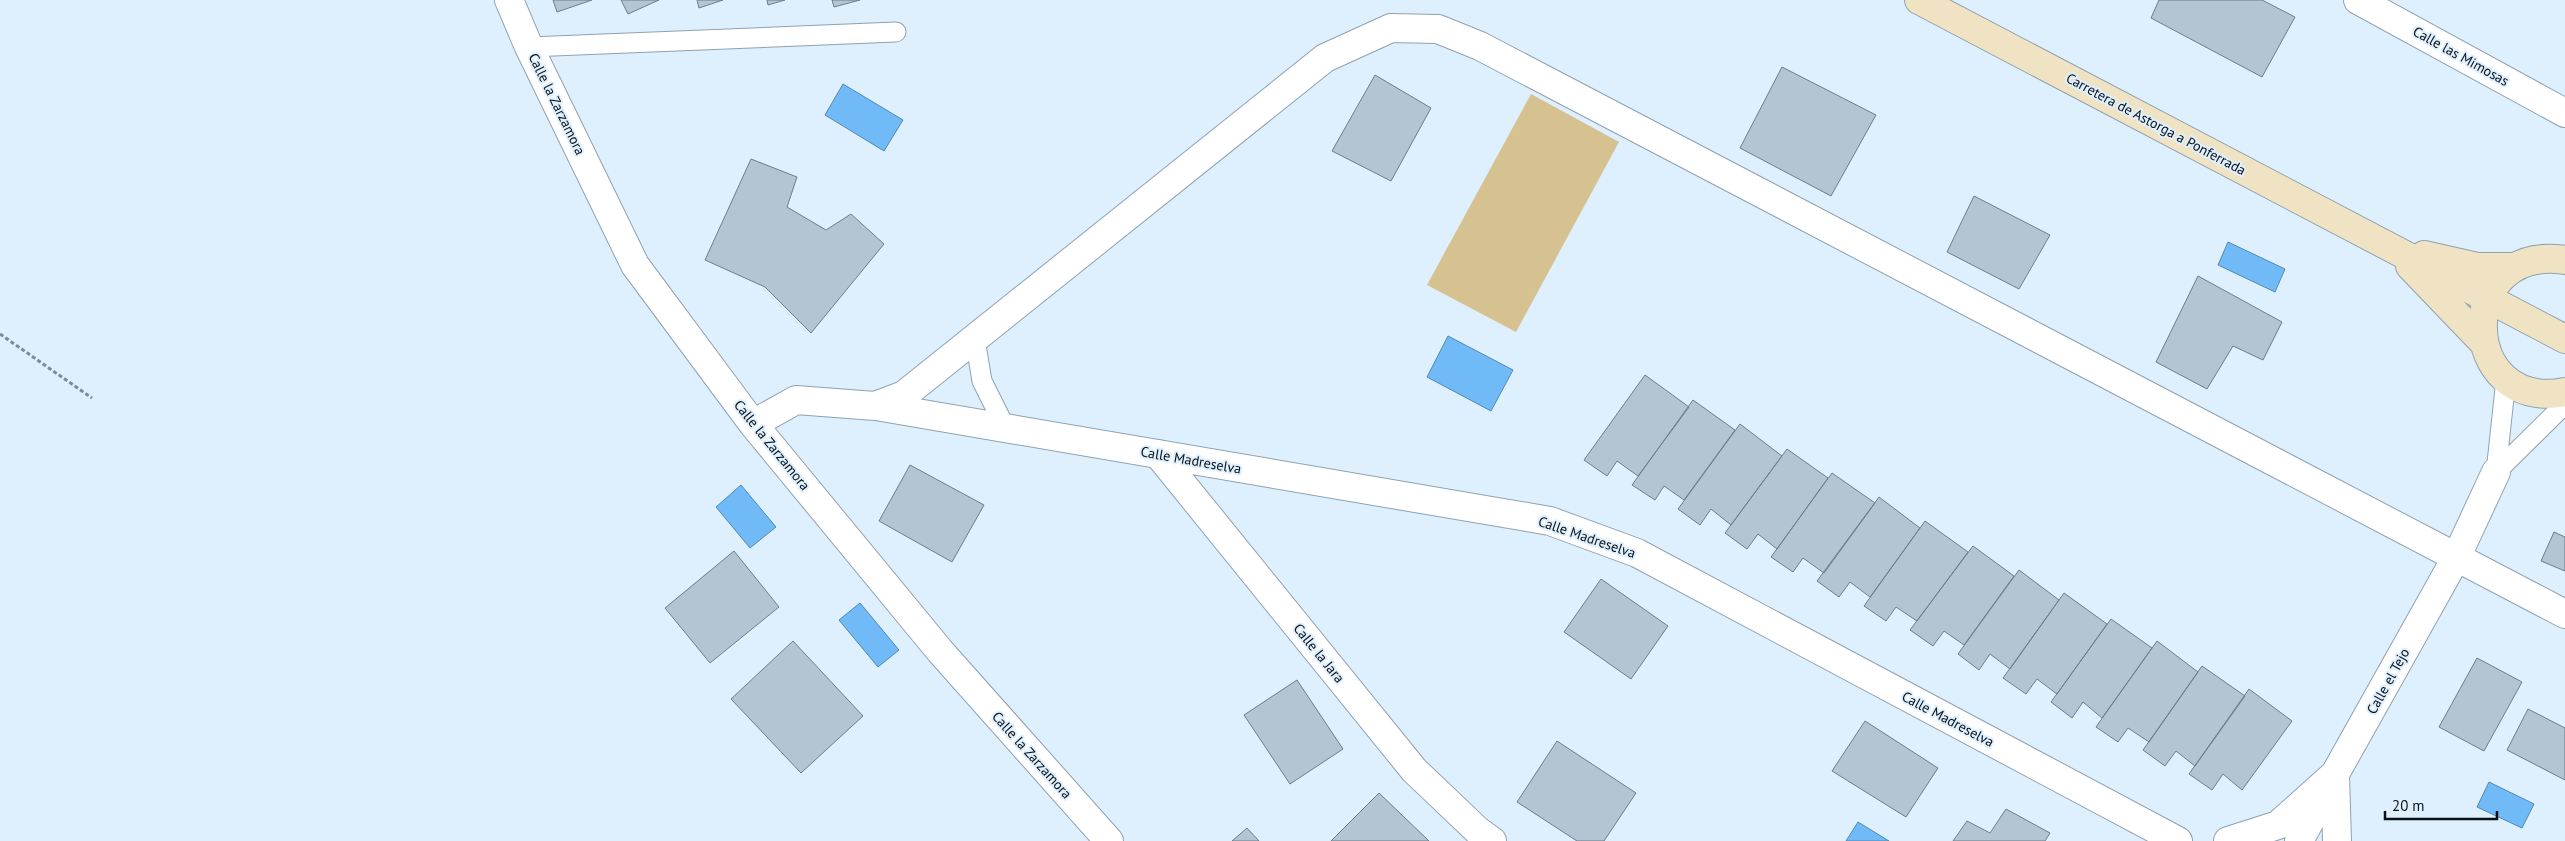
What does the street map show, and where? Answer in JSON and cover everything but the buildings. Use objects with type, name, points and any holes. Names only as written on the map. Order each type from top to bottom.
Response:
[{"type":"main road","name":"Carretera de Astorga a Ponferrada","points":[[1919,0],[2565,339]]},
{"type":"main road","name":"Carretera de Astorga a Ponferrada","points":[[2393,249],[2477,267],[2515,267]]},
{"type":"main road","name":"Carretera de Astorga a Ponferrada","points":[[2393,249],[2483,342]]},
{"type":"main road","name":"Carretera de Astorga a Ponferrada","points":[[2560,256],[2530,261],[2515,267],[2498,282],[2487,299],[2482,320],[2483,342],[2492,363],[2506,379],[2524,390],[2548,396],[2565,392]]},
{"type":"street","name":"Calle la Zarzamora","points":[[509,0],[529,47],[635,265],[754,424],[940,652],[1109,841]]},
{"type":"street","name":"Calle las Mimosas","points":[[2358,0],[2565,113]]},
{"type":"street","points":[[875,406],[904,395],[1325,58],[1391,28],[1438,29],[1480,46],[2565,614]]},
{"type":"street","name":"Calle Madreselva","points":[[754,424],[796,400],[875,406],[1550,521],[1637,553],[2178,841]]},
{"type":"street","name":"Calle la Jara","points":[[1158,454],[1414,770],[1478,831],[1492,841]]},
{"type":"street","name":"Calle el Tejo","points":[[2228,841],[2278,825],[2335,774],[2456,558],[2496,472]]},
{"type":"street","points":[[2299,841],[2335,774]]},
{"type":"street","points":[[2335,774],[2337,841]]},
{"type":"lane","points":[[529,47],[896,32]]},
{"type":"lane","points":[[975,339],[982,381],[1004,427]]},
{"type":"lane","points":[[2496,472],[2506,379]]},
{"type":"lane","points":[[2496,472],[2565,404]]},
{"type":"path","points":[[0,334],[92,398]]},
{"type":"shaded area","points":[[1531,94],[1619,142],[1516,332],[1427,285]]},
{"type":"water","points":[[843,84],[903,120],[884,151],[825,115]]},
{"type":"water","points":[[2228,242],[2285,269],[2275,292],[2218,265]]},
{"type":"water","points":[[1448,336],[1513,370],[1491,411],[1427,377]]},
{"type":"water","points":[[741,485],[776,527],[750,548],[716,507]]},
{"type":"water","points":[[860,603],[899,650],[878,667],[839,620]]},
{"type":"water","points":[[2489,782],[2534,804],[2522,828],[2477,807]]},
{"type":"water","points":[[1858,822],[1889,841],[1846,841]]}]
